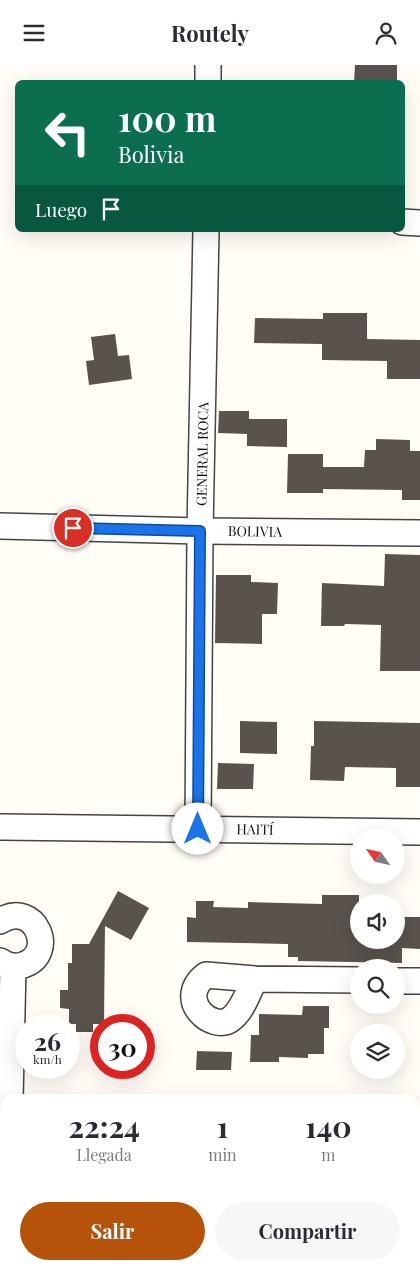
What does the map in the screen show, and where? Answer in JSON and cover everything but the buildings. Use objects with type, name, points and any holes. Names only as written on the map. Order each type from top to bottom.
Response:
[{"type":"street","points":[[208,65],[208,80]]},
{"type":"street","points":[[405,222],[420,223]]},
{"type":"street","name":"GENERAL ROCA","points":[[198,829],[200,531],[206,232]]},
{"type":"street","name":"BOLIVIA","points":[[0,526],[200,531],[420,533]]},
{"type":"street","name":"HAITÍ","points":[[0,827],[420,832]]},
{"type":"street","points":[[0,921],[6,917],[22,916],[30,920],[39,933],[40,941],[39,950],[29,962],[6,964],[10,1094]]},
{"type":"street","points":[[255,979],[350,980]]},
{"type":"street","points":[[405,981],[420,981]]},
{"type":"route","points":[[73,528],[200,531],[198,829]]}]
